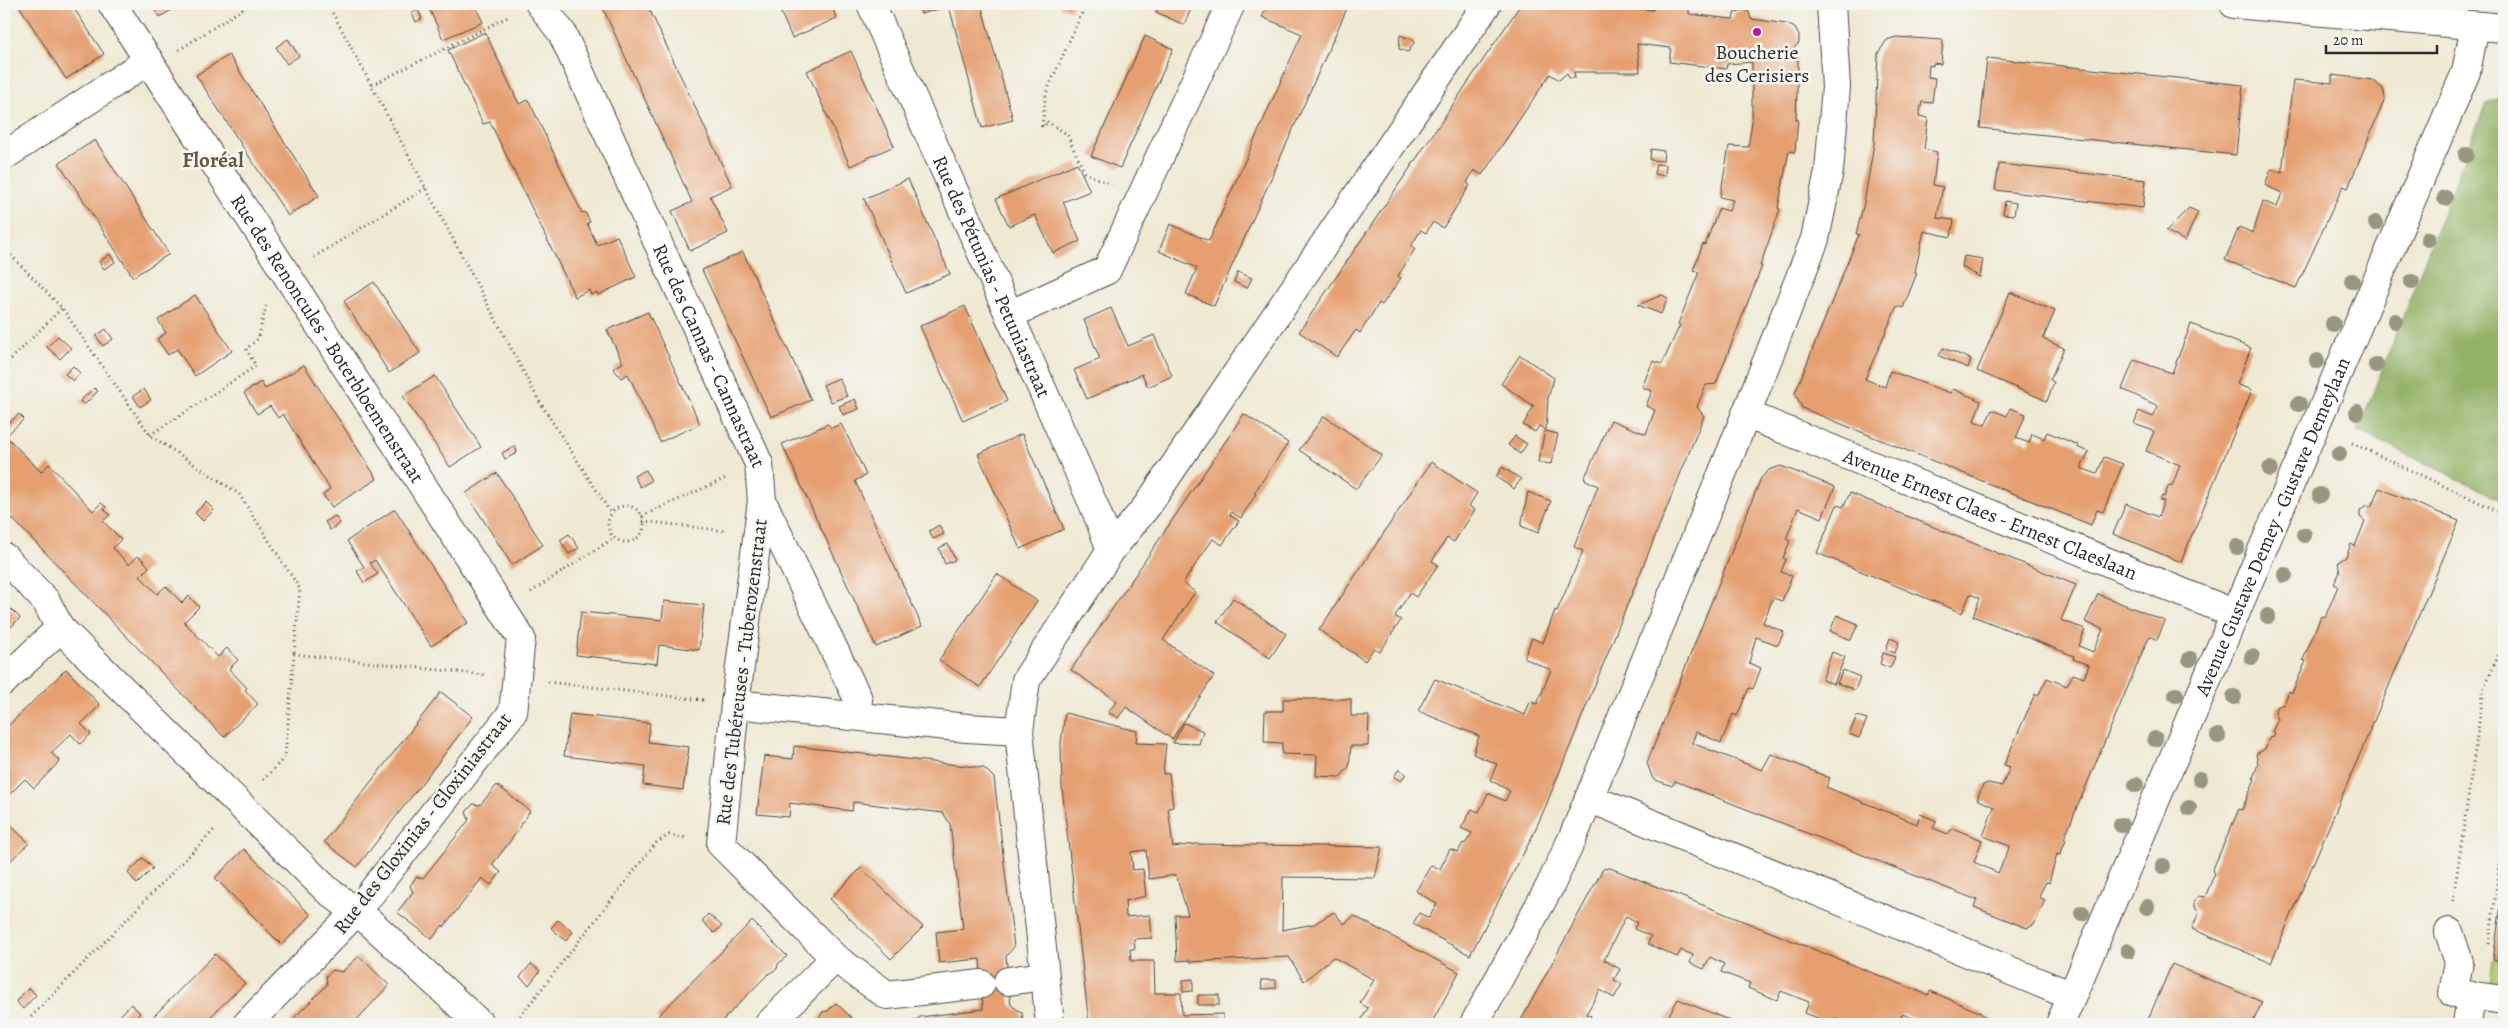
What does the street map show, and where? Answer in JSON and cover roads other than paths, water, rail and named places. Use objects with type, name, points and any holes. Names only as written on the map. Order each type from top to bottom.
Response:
[{"type":"street","name":"Rue des Renoncules - Boterbloemenstraat","points":[[112,4],[161,57],[521,638],[504,676]]},
{"type":"street","name":"Rue des Pétunias - Petuniastraat","points":[[871,4],[1095,508],[1111,550]]},
{"type":"street","points":[[1009,315],[1107,270],[1230,4]]},
{"type":"street","points":[[1050,1024],[1019,731],[1026,680],[1111,550],[1147,506],[1488,4]]},
{"type":"street","points":[[1474,1024],[1550,886],[1589,798],[1746,414],[1817,229],[1829,171],[1836,86],[1831,4]]},
{"type":"street","points":[[2234,4],[2504,28]]},
{"type":"street","name":"Rue des Cannas - Cannastraat","points":[[528,8],[562,33],[759,464],[762,501],[858,699],[856,716]]},
{"type":"street","name":"Avenue Gustave Demey - Gustave Demeylaan","points":[[2060,1024],[2466,72],[2475,26]]},
{"type":"street","points":[[4,156],[161,57]]},
{"type":"street","name":"Avenue Ernest Claes - Ernest Claeslaan","points":[[1746,414],[2235,614]]},
{"type":"street","name":"Rue des Tubéreuses - Tuberozenstraat","points":[[762,501],[736,704],[721,844],[835,958]]},
{"type":"street","points":[[4,557],[46,601],[60,628],[327,890],[357,912],[480,1024]]},
{"type":"street","points":[[4,681],[60,628]]},
{"type":"street","name":"Rue des Gloxinias - Gloxiniastraat","points":[[247,1024],[357,912],[513,712],[504,676]]},
{"type":"street","points":[[736,704],[968,728],[1019,731]]},
{"type":"street","points":[[1589,798],[2072,996]]},
{"type":"street","points":[[2449,932],[2458,962],[2453,993],[2486,998],[2467,1024]]},
{"type":"street","points":[[769,1024],[835,958],[887,995],[981,984]]},
{"type":"street","points":[[1008,981],[1044,976]]},
{"type":"place","name":"Boucherie des Cerisiers","points":[[1757,32]]},
{"type":"district","name":"Floréal","points":[[213,160]]}]
